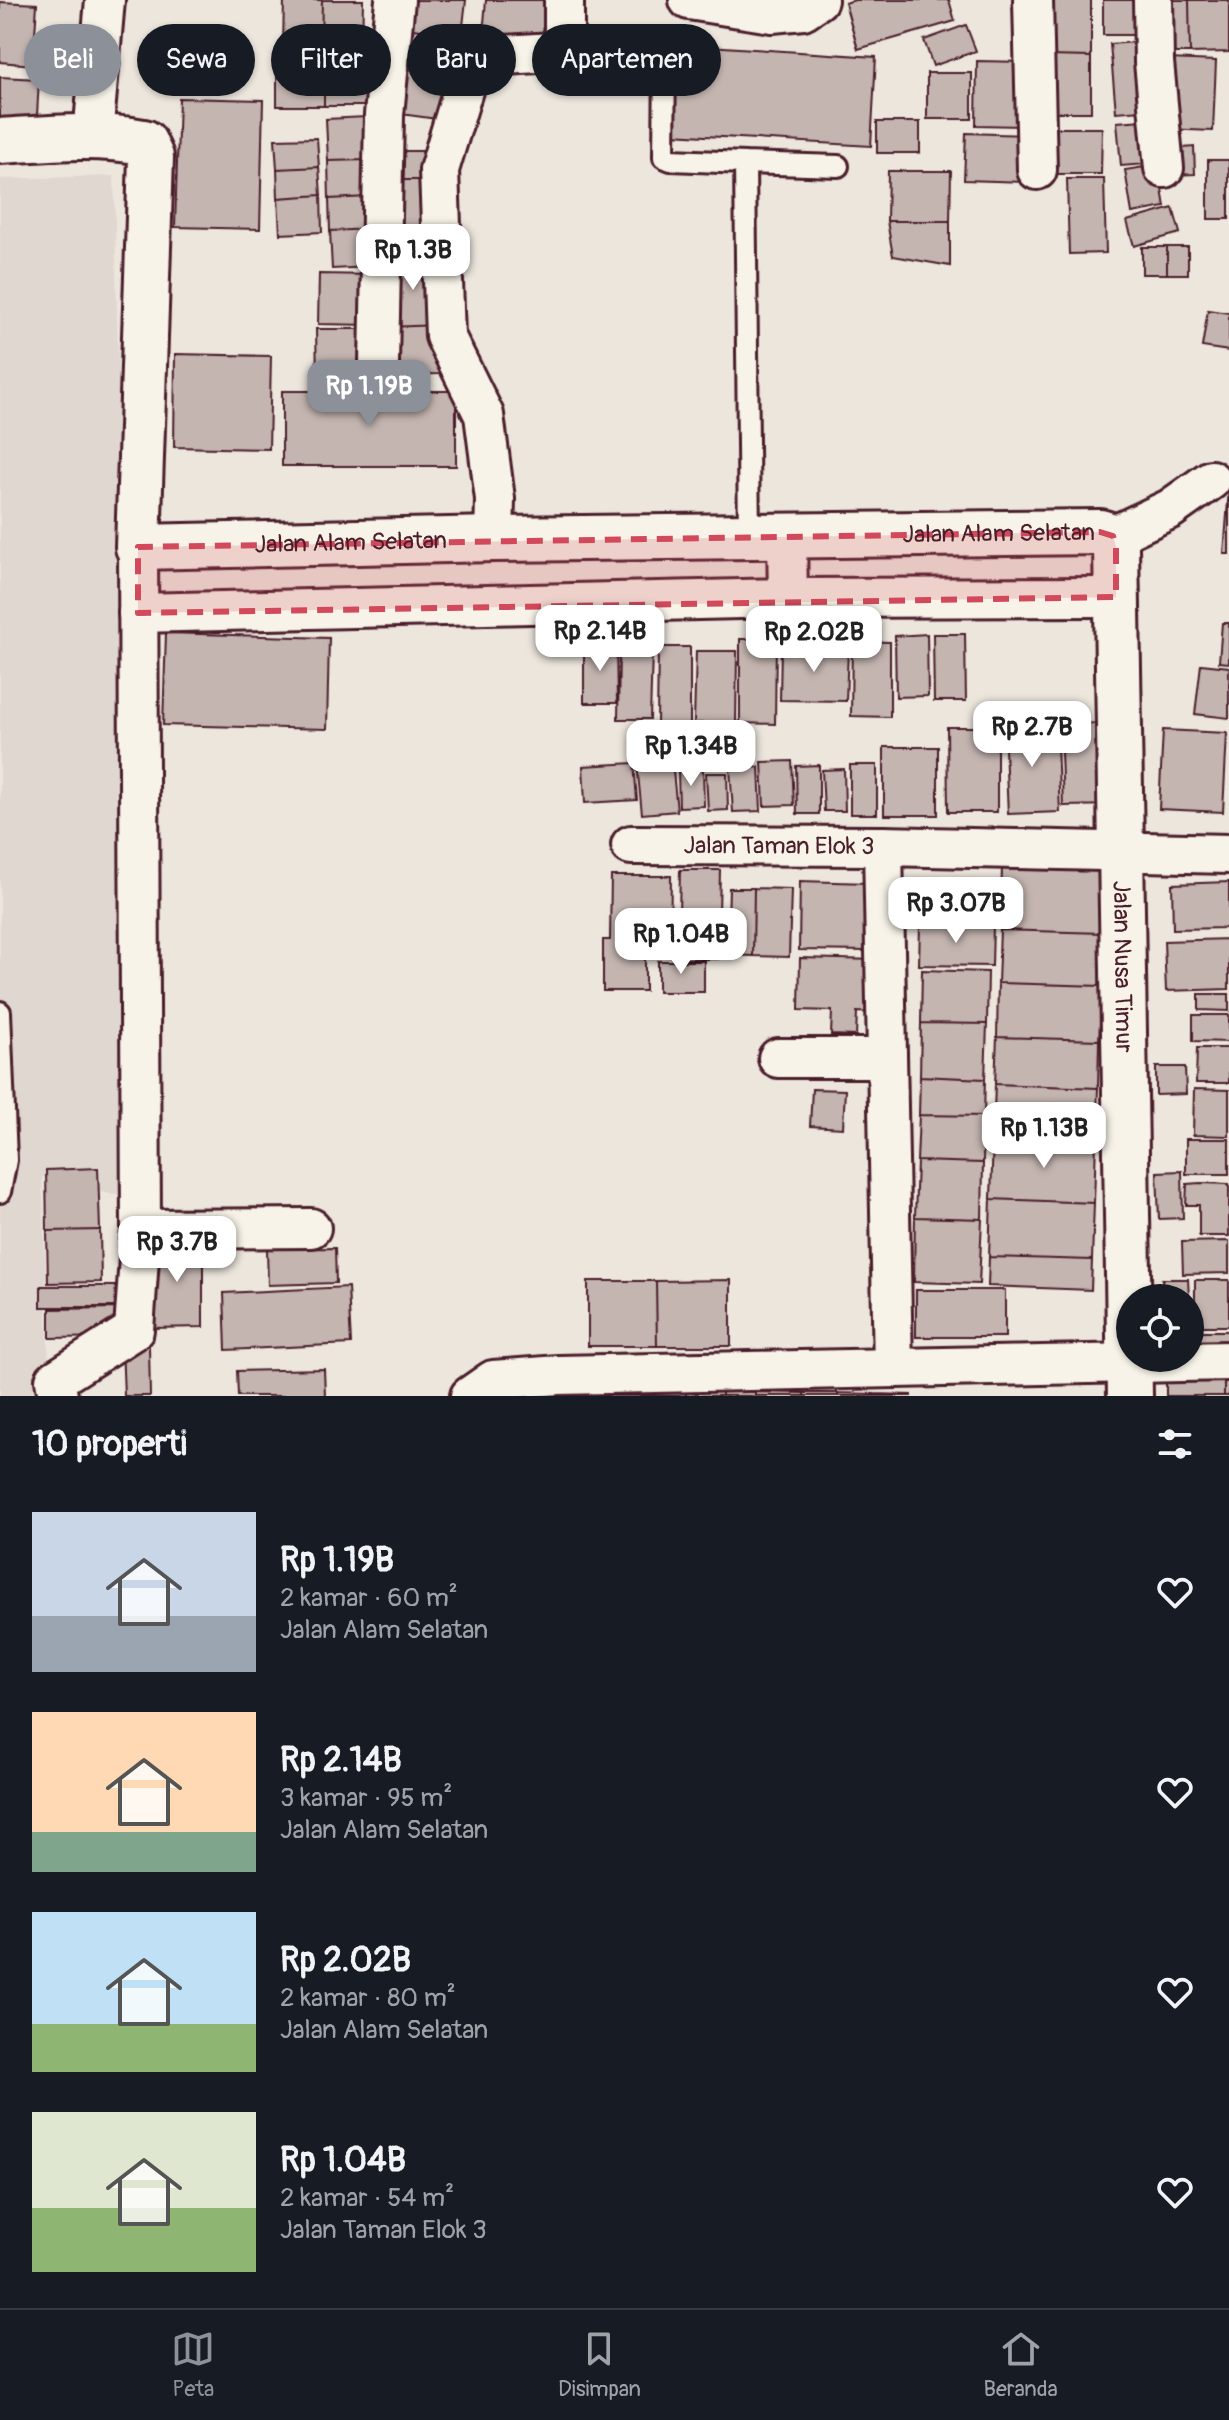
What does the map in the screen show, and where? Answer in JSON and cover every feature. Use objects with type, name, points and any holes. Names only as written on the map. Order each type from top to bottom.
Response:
[{"type":"street","points":[[93,136],[105,0]]},
{"type":"street","points":[[379,364],[384,115],[395,0]]},
{"type":"street","points":[[494,539],[495,499],[484,415],[445,336],[439,170],[473,57],[554,52],[564,38],[564,0]]},
{"type":"street","points":[[689,0],[772,13],[803,10],[818,0]]},
{"type":"street","points":[[1033,0],[1037,170]]},
{"type":"street","points":[[1153,0],[1154,62],[1164,168]]},
{"type":"street","points":[[0,141],[93,136],[144,142],[151,157],[138,547],[141,1229],[134,1330],[55,1380],[58,1396]]},
{"type":"street","points":[[1113,536],[1170,509],[1211,480]]},
{"type":"street","name":"Jalan Alam Selatan","points":[[138,547],[494,539],[1100,532],[1113,536]]},
{"type":"street","points":[[768,536],[788,598]]},
{"type":"street","name":"Jalan Nusa Timur","points":[[1113,536],[1116,547],[1130,1380]]},
{"type":"street","points":[[138,613],[788,598],[1116,597]]},
{"type":"street","name":"Jalan Taman Elok 3","points":[[631,845],[883,846],[1229,854]]},
{"type":"street","points":[[883,846],[893,1368]]},
{"type":"street","points":[[778,1058],[887,1058]]},
{"type":"street","points":[[141,1229],[311,1228]]},
{"type":"street","points":[[470,1396],[493,1380],[559,1375],[893,1368],[1130,1380],[1229,1361]]},
{"type":"lane","points":[[665,96],[664,157],[671,160],[838,166]]},
{"type":"lane","points":[[745,163],[768,536]]},
{"type":"lane","points":[[0,1012],[6,1160],[0,1192]]},
{"type":"highlighted area","points":[[1100,532],[1113,536],[1116,547],[1116,597],[138,613],[138,547]]},
{"type":"shaded area","points":[[114,176],[136,1199],[42,1177],[50,1396],[0,1396],[0,179]]},
{"type":"building","points":[[284,0],[322,0],[321,24],[283,24]]},
{"type":"building","points":[[322,0],[363,0],[362,24],[321,24]]},
{"type":"building","points":[[407,0],[466,0],[463,24],[407,24],[407,28],[404,28]]},
{"type":"building","points":[[486,0],[558,0],[556,24],[532,24],[532,39],[516,38],[516,24],[484,24]]},
{"type":"building","points":[[855,0],[949,0],[955,21],[858,49],[845,3]]},
{"type":"building","points":[[1049,0],[1091,0],[1091,57],[1048,56]]},
{"type":"building","points":[[1103,0],[1142,0],[1142,35],[1103,35]]},
{"type":"building","points":[[1156,0],[1189,0],[1190,53],[1157,53]]},
{"type":"building","points":[[1189,0],[1229,0],[1229,52],[1190,53]]},
{"type":"building","points":[[0,2],[37,4],[36,24],[24,24],[24,64],[0,62]]},
{"type":"building","points":[[966,25],[976,51],[933,66],[924,40]]},
{"type":"building","points":[[404,28],[407,28],[407,69],[399,68]]},
{"type":"building","points":[[1136,42],[1142,110],[1116,112],[1110,44]]},
{"type":"building","points":[[721,47],[876,57],[871,146],[672,134],[675,96],[721,96]]},
{"type":"building","points":[[1048,56],[1091,57],[1091,112],[1048,112]]},
{"type":"building","points":[[1168,59],[1216,61],[1213,131],[1164,129]]},
{"type":"building","points":[[977,61],[1025,62],[1023,126],[976,125]]},
{"type":"building","points":[[399,68],[407,69],[407,96],[455,96],[452,121],[393,113]]},
{"type":"building","points":[[927,73],[972,73],[972,119],[927,119]]},
{"type":"building","points":[[0,77],[24,78],[24,96],[38,96],[36,134],[0,132]]},
{"type":"building","points":[[277,96],[324,96],[324,106],[277,106]]},
{"type":"building","points":[[324,96],[375,96],[375,106],[324,106]]},
{"type":"building","points":[[179,98],[263,100],[260,229],[175,227]]},
{"type":"building","points":[[366,117],[367,160],[328,161],[326,119]]},
{"type":"building","points":[[1143,120],[1146,164],[1121,166],[1117,122]]},
{"type":"building","points":[[877,122],[920,122],[920,153],[877,153]]},
{"type":"building","points":[[1051,128],[1102,128],[1101,174],[1051,174]]},
{"type":"building","points":[[966,133],[1028,135],[1026,182],[964,180]]},
{"type":"building","points":[[317,138],[319,167],[277,169],[275,139]]},
{"type":"building","points":[[1194,147],[1195,174],[1173,175],[1171,149]]},
{"type":"building","points":[[388,151],[435,151],[435,180],[388,180]]},
{"type":"building","points":[[367,160],[368,197],[329,199],[328,161]]},
{"type":"building","points":[[1208,160],[1229,160],[1229,219],[1208,219]]},
{"type":"building","points":[[1158,165],[1165,207],[1132,213],[1125,170]]},
{"type":"building","points":[[319,167],[321,195],[278,198],[277,169]]},
{"type":"building","points":[[888,171],[951,171],[950,221],[887,221]]},
{"type":"building","points":[[1067,179],[1104,179],[1106,253],[1069,254]]},
{"type":"building","points":[[388,180],[435,180],[434,228],[388,228]]},
{"type":"building","points":[[321,195],[322,232],[280,234],[278,198]]},
{"type":"building","points":[[368,197],[370,229],[330,231],[329,199]]},
{"type":"building","points":[[1173,208],[1180,233],[1134,246],[1127,221]]},
{"type":"building","points":[[887,221],[950,221],[950,266],[893,256]]},
{"type":"building","points":[[370,229],[371,267],[332,269],[330,231]]},
{"type":"building","points":[[1142,247],[1167,247],[1167,274],[1142,274]]},
{"type":"building","points":[[1167,247],[1188,247],[1188,274],[1167,274]]},
{"type":"building","points":[[439,257],[440,325],[387,327],[386,258]]},
{"type":"building","points":[[319,274],[373,275],[372,325],[318,324]]},
{"type":"building","points":[[1208,310],[1229,313],[1229,351],[1202,347]]},
{"type":"building","points":[[440,325],[441,374],[389,375],[387,327]]},
{"type":"building","points":[[316,329],[375,329],[376,376],[317,376]]},
{"type":"building","points":[[175,354],[271,356],[269,449],[174,447]]},
{"type":"building","points":[[282,391],[456,391],[456,466],[282,466]]},
{"type":"building","points":[[1229,488],[1229,554],[1224,554]]},
{"type":"building","points":[[1222,623],[1229,623],[1229,663],[1219,662]]},
{"type":"building","points":[[166,633],[329,638],[327,729],[163,725]]},
{"type":"building","points":[[927,634],[928,696],[896,697],[895,636]]},
{"type":"building","points":[[933,634],[965,634],[966,701],[934,701]]},
{"type":"building","points":[[740,639],[776,639],[775,724],[740,723]]},
{"type":"building","points":[[852,641],[890,642],[890,717],[851,716]]},
{"type":"building","points":[[616,642],[617,703],[584,703],[584,643]]},
{"type":"building","points":[[658,647],[690,647],[690,726],[657,726]]},
{"type":"building","points":[[781,647],[848,648],[846,701],[780,700]]},
{"type":"building","points":[[619,650],[652,650],[650,719],[618,719]]},
{"type":"building","points":[[696,651],[737,651],[736,724],[694,723]]},
{"type":"building","points":[[1201,664],[1229,667],[1229,718],[1195,714]]},
{"type":"building","points":[[1115,723],[1118,805],[1063,806],[1060,724]]},
{"type":"building","points":[[1056,724],[1060,812],[1008,814],[1004,727]]},
{"type":"building","points":[[947,727],[997,727],[997,812],[948,812]]},
{"type":"building","points":[[1163,730],[1227,733],[1223,812],[1159,809]]},
{"type":"building","points":[[670,741],[677,811],[642,814],[635,744]]},
{"type":"building","points":[[884,747],[938,747],[938,815],[884,815]]},
{"type":"building","points":[[792,761],[794,805],[764,806],[762,762]]},
{"type":"building","points":[[634,763],[637,800],[585,803],[583,766]]},
{"type":"building","points":[[819,765],[819,814],[797,814],[796,766]]},
{"type":"building","points":[[850,765],[877,765],[877,814],[850,814]]},
{"type":"building","points":[[759,767],[761,811],[733,812],[730,768]]},
{"type":"building","points":[[703,769],[704,806],[679,807],[678,771]]},
{"type":"building","points":[[844,769],[845,811],[824,811],[822,770]]},
{"type":"building","points":[[706,773],[727,773],[728,810],[708,811]]},
{"type":"building","points":[[1002,868],[1105,871],[1103,933],[1000,930]]},
{"type":"building","points":[[680,870],[720,870],[718,959],[678,959]]},
{"type":"building","points":[[611,876],[671,876],[670,949],[645,949],[645,991],[603,991],[603,940],[610,940]]},
{"type":"building","points":[[800,881],[869,883],[868,951],[799,950]]},
{"type":"building","points":[[920,881],[994,882],[993,925],[920,925]]},
{"type":"building","points":[[1229,882],[1229,928],[1173,929],[1172,884]]},
{"type":"building","points":[[729,888],[754,888],[753,956],[727,955]]},
{"type":"building","points":[[754,888],[791,889],[789,957],[753,956]]},
{"type":"building","points":[[920,925],[993,925],[992,966],[919,965]]},
{"type":"building","points":[[1000,930],[1103,933],[1102,986],[998,983]]},
{"type":"building","points":[[1229,939],[1229,989],[1166,991],[1164,941]]},
{"type":"building","points":[[800,958],[877,960],[876,1013],[857,1012],[856,1036],[831,1035],[832,1011],[799,1010]]},
{"type":"building","points":[[658,961],[704,961],[704,992],[658,992]]},
{"type":"building","points":[[922,970],[988,972],[987,1024],[921,1023]]},
{"type":"building","points":[[998,983],[1102,986],[1099,1040],[997,1037]]},
{"type":"building","points":[[1199,994],[1229,994],[1229,1011],[1199,1010]]},
{"type":"building","points":[[1193,1015],[1229,1015],[1229,1042],[1193,1041]]},
{"type":"building","points":[[921,1023],[987,1024],[985,1079],[920,1076]]},
{"type":"building","points":[[997,1037],[1099,1040],[1098,1088],[995,1084]]},
{"type":"building","points":[[1197,1048],[1229,1048],[1229,1083],[1196,1083]]},
{"type":"building","points":[[1156,1067],[1185,1067],[1186,1094],[1156,1095]]},
{"type":"building","points":[[920,1076],[985,1079],[984,1116],[919,1115]]},
{"type":"building","points":[[995,1084],[1098,1088],[1096,1141],[993,1138]]},
{"type":"building","points":[[812,1089],[845,1090],[843,1128],[810,1126]]},
{"type":"building","points":[[1194,1089],[1229,1090],[1229,1136],[1193,1135]]},
{"type":"building","points":[[919,1115],[984,1116],[983,1163],[917,1161]]},
{"type":"building","points":[[993,1138],[1096,1141],[1094,1203],[991,1199]]},
{"type":"building","points":[[1186,1139],[1229,1139],[1229,1174],[1186,1174]]},
{"type":"building","points":[[917,1161],[983,1163],[982,1219],[915,1217]]},
{"type":"building","points":[[98,1168],[100,1230],[47,1231],[46,1170]]},
{"type":"building","points":[[1182,1171],[1183,1218],[1159,1219],[1157,1172]]},
{"type":"building","points":[[1187,1184],[1229,1184],[1229,1236],[1199,1236],[1199,1205],[1186,1205]]},
{"type":"building","points":[[991,1199],[1094,1203],[1092,1260],[989,1257]]},
{"type":"building","points":[[915,1217],[982,1219],[979,1284],[914,1282]]},
{"type":"building","points":[[100,1230],[101,1282],[48,1283],[47,1231]]},
{"type":"building","points":[[150,1241],[203,1241],[203,1327],[151,1328]]},
{"type":"building","points":[[1229,1241],[1229,1273],[1183,1274],[1182,1242]]},
{"type":"building","points":[[335,1248],[336,1283],[268,1285],[267,1249]]},
{"type":"building","points":[[989,1257],[1092,1260],[1091,1290],[988,1286]]},
{"type":"building","points":[[1162,1279],[1188,1279],[1188,1284],[1162,1284]]},
{"type":"building","points":[[731,1280],[731,1346],[657,1346],[656,1281]]},
{"type":"building","points":[[1195,1280],[1229,1280],[1229,1326],[1204,1326],[1204,1284],[1195,1284]]},
{"type":"building","points":[[588,1281],[656,1281],[657,1346],[588,1346]]},
{"type":"building","points":[[41,1286],[133,1286],[132,1307],[41,1307]]},
{"type":"building","points":[[348,1287],[351,1344],[226,1350],[224,1293]]},
{"type":"building","points":[[916,1290],[1005,1290],[1005,1337],[916,1337]]},
{"type":"building","points":[[121,1308],[121,1337],[50,1338],[50,1309]]},
{"type":"building","points":[[1204,1331],[1229,1331],[1229,1347],[1204,1348]]},
{"type":"building","points":[[122,1346],[149,1346],[150,1396],[124,1396]]},
{"type":"building","points":[[324,1369],[325,1396],[238,1396],[237,1371]]},
{"type":"building","points":[[1166,1377],[1224,1377],[1224,1396],[1166,1396]]},
{"type":"building","points":[[1224,1377],[1229,1377],[1229,1396],[1224,1396]]},
{"type":"building","points":[[567,1390],[593,1391],[592,1396],[566,1396]]},
{"type":"building","points":[[593,1391],[620,1391],[620,1396],[592,1396]]},
{"type":"building","points":[[620,1391],[653,1391],[653,1396],[620,1396]]},
{"type":"building","points":[[653,1391],[686,1392],[686,1396],[653,1396]]},
{"type":"building","points":[[686,1392],[722,1392],[722,1396],[686,1396]]},
{"type":"building","points":[[722,1392],[755,1392],[755,1396],[722,1396]]},
{"type":"building","points":[[755,1392],[804,1393],[804,1396],[755,1396]]},
{"type":"building","points":[[804,1393],[838,1393],[838,1396],[804,1396]]},
{"type":"building","points":[[838,1393],[874,1394],[874,1396],[838,1396]]},
{"type":"building","points":[[911,1395],[911,1396],[874,1396]]}]
